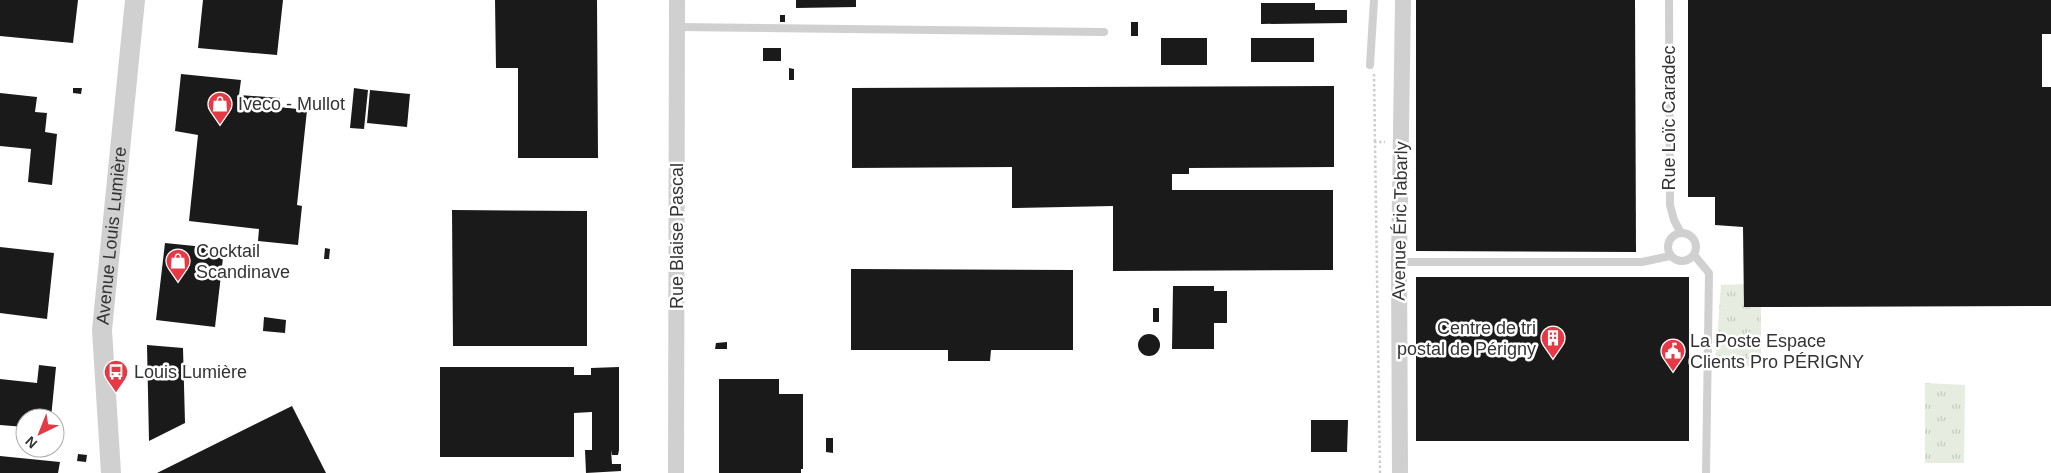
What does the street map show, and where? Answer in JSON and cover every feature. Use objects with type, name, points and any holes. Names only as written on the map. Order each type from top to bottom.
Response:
[{"type":"street","name":"Avenue Louis Lumière","points":[[111,473],[102,330],[135,0]]},
{"type":"street","name":"Rue Blaise Pascal","points":[[676,473],[677,0]]},
{"type":"street","name":"Avenue Éric Tabarly","points":[[1400,473],[1399,262],[1403,0]]},
{"type":"lane","points":[[1370,65],[1374,0]]},
{"type":"lane","name":"Rue Loïc Caradec","points":[[1669,0],[1670,205],[1674,220],[1681,233]]},
{"type":"lane","points":[[678,27],[1104,32]]},
{"type":"lane","points":[[1681,233],[1690,236],[1695,242],[1696,251],[1694,256],[1686,261],[1677,261],[1670,256],[1667,248],[1670,239],[1681,233]]},
{"type":"lane","points":[[1399,262],[1642,262],[1670,256]]},
{"type":"lane","points":[[1694,256],[1709,273],[1706,473]]},
{"type":"path","points":[[1374,74],[1380,473]]},
{"type":"path","points":[[1375,142],[1401,142]]},
{"type":"green space","points":[[1744,284],[1744,306],[1761,306],[1761,366],[1726,366],[1716,355],[1721,285]]},
{"type":"green space","points":[[1925,383],[1965,385],[1964,463],[1925,463]]},
{"type":"building","points":[[0,0],[78,0],[73,43],[0,36]]},
{"type":"building","points":[[203,0],[283,0],[277,55],[198,48]]},
{"type":"building","points":[[495,0],[597,0],[598,158],[518,158],[518,68],[496,68]]},
{"type":"building","points":[[796,0],[856,0],[856,7],[796,8]]},
{"type":"building","points":[[1416,0],[1635,0],[1636,252],[1416,251]]},
{"type":"building","points":[[1688,0],[2051,0],[2051,34],[2042,34],[2042,87],[2051,87],[2051,306],[1744,307],[1743,227],[1715,225],[1715,197],[1688,197]]},
{"type":"building","points":[[1261,3],[1315,3],[1315,10],[1347,10],[1347,23],[1261,24]]},
{"type":"building","points":[[780,15],[785,15],[785,22],[780,22]]},
{"type":"building","points":[[1131,22],[1138,22],[1138,36],[1131,36]]},
{"type":"building","points":[[1161,38],[1207,38],[1207,65],[1161,65]]},
{"type":"building","points":[[1251,38],[1314,38],[1314,62],[1251,62]]},
{"type":"building","points":[[763,48],[781,48],[781,61],[763,61]]},
{"type":"building","points":[[789,68],[794,69],[794,80],[789,80]]},
{"type":"building","points":[[181,74],[241,80],[239,95],[280,98],[279,107],[307,110],[297,205],[302,206],[298,245],[258,241],[259,229],[189,221],[198,135],[175,131]]},
{"type":"building","points":[[1334,86],[1334,167],[1189,168],[1189,174],[1172,174],[1172,190],[1333,190],[1333,270],[1113,271],[1113,206],[1012,208],[1012,167],[852,168],[852,88]]},
{"type":"building","points":[[73,88],[82,88],[81,94],[73,93]]},
{"type":"building","points":[[354,88],[368,90],[364,129],[350,128]]},
{"type":"building","points":[[370,90],[410,94],[407,127],[367,123]]},
{"type":"building","points":[[0,93],[37,97],[35,112],[47,113],[45,132],[57,134],[52,185],[28,182],[31,149],[0,146]]},
{"type":"building","points":[[452,210],[587,211],[587,346],[453,346]]},
{"type":"building","points":[[165,243],[224,249],[215,327],[156,320]]},
{"type":"building","points":[[0,247],[54,253],[47,319],[0,313]]},
{"type":"building","points":[[325,248],[330,249],[329,259],[324,259]]},
{"type":"building","points":[[851,269],[1073,270],[1073,350],[991,350],[990,361],[948,361],[948,350],[851,350]]},
{"type":"building","name":"Centre de tri postal de Périgny","points":[[1416,277],[1689,277],[1689,441],[1416,441]]},
{"type":"building","points":[[1173,286],[1214,286],[1214,291],[1227,291],[1227,323],[1214,323],[1214,349],[1172,349]]},
{"type":"building","points":[[1153,308],[1159,308],[1159,322],[1153,322]]},
{"type":"building","points":[[264,317],[286,320],[285,333],[263,331]]},
{"type":"building","points":[[1149,334],[1159,341],[1160,345],[1153,355],[1149,356],[1139,349],[1138,345],[1145,335]]},
{"type":"building","points":[[727,342],[727,349],[715,349],[716,343]]},
{"type":"building","points":[[147,345],[183,348],[185,423],[149,441]]},
{"type":"building","points":[[39,365],[56,367],[52,408],[15,408],[15,426],[0,425],[0,379],[37,383]]},
{"type":"building","points":[[440,367],[574,367],[574,375],[591,375],[591,368],[619,367],[618,455],[612,455],[611,450],[612,464],[621,464],[621,471],[586,473],[585,450],[592,450],[592,412],[574,413],[574,457],[440,457]]},
{"type":"building","points":[[719,379],[779,379],[779,394],[803,394],[803,469],[801,469],[801,473],[719,473]]},
{"type":"building","points":[[292,406],[326,473],[157,473]]},
{"type":"building","points":[[1311,420],[1348,420],[1347,452],[1311,452]]},
{"type":"building","points":[[826,438],[833,438],[833,453],[826,452]]},
{"type":"building","points":[[78,454],[87,455],[86,462],[77,461]]},
{"type":"building","points":[[0,456],[60,462],[58,473],[0,473]]},
{"type":"place","name":"Iveco - Mullot","points":[[220,125]]},
{"type":"place","name":"Cocktail Scandinave","points":[[178,282]]},
{"type":"place","name":"Centre de tri postal de Périgny","points":[[1553,359]]},
{"type":"place","name":"La Poste Espace Clients Pro PÉRIGNY","points":[[1673,372]]},
{"type":"place","name":"Louis Lumière","points":[[116,393]]}]
